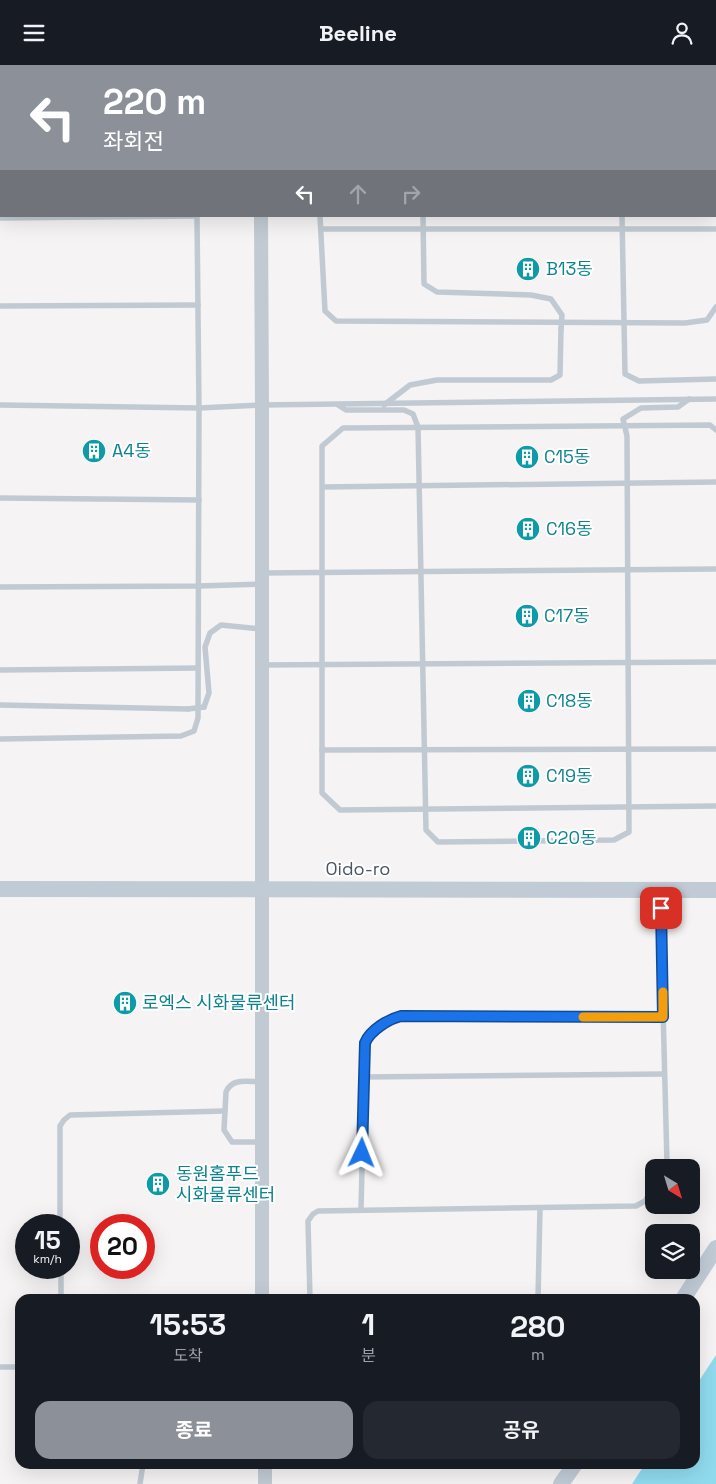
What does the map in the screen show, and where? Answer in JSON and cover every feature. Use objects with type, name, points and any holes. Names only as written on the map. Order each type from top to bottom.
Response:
[{"type":"main road","name":"Oido-ro","points":[[0,889],[716,890]]},
{"type":"main road","points":[[686,1294],[716,1248]]},
{"type":"main road","points":[[562,1484],[572,1469]]},
{"type":"street","points":[[261,217],[262,1294]]},
{"type":"street","points":[[265,1469],[265,1484]]},
{"type":"lane","points":[[0,218],[98,217]]},
{"type":"lane","points":[[0,739],[181,736],[194,731],[198,718],[199,408],[197,217]]},
{"type":"lane","points":[[320,217],[325,311],[336,321],[685,323],[706,320],[716,307]]},
{"type":"lane","points":[[384,405],[410,385],[436,380],[551,381],[560,375],[562,315],[551,299],[531,295],[437,292],[424,284],[423,217]]},
{"type":"lane","points":[[622,217],[625,374],[639,381],[716,379]]},
{"type":"lane","points":[[320,229],[716,229]]},
{"type":"lane","points":[[0,306],[198,305]]},
{"type":"lane","points":[[338,405],[346,411],[404,410],[413,414],[418,427],[426,831],[438,843],[614,840],[629,832],[627,436],[624,419],[642,408],[678,407],[688,399]]},
{"type":"lane","points":[[0,405],[199,408],[262,405],[384,405],[716,399]]},
{"type":"lane","points":[[716,430],[710,425],[343,429],[322,446],[322,793],[340,810],[716,806]]},
{"type":"lane","points":[[323,487],[716,482]]},
{"type":"lane","points":[[0,498],[199,500]]},
{"type":"lane","points":[[0,587],[198,586],[323,573],[716,569]]},
{"type":"lane","points":[[0,705],[186,709],[204,707],[209,693],[205,647],[210,633],[221,625],[261,629]]},
{"type":"lane","points":[[262,665],[716,663]]},
{"type":"lane","points":[[0,670],[198,667]]},
{"type":"lane","points":[[322,750],[716,749]]},
{"type":"lane","points":[[660,890],[666,1159]]},
{"type":"lane","points":[[361,1210],[365,1043],[366,1039],[382,1025],[393,1018],[401,1016],[663,1017]]},
{"type":"lane","points":[[364,1077],[664,1074]]},
{"type":"lane","points":[[262,1082],[236,1082],[232,1084],[226,1092],[224,1130],[232,1142],[262,1142]]},
{"type":"lane","points":[[60,1214],[60,1126],[70,1115],[225,1111]]},
{"type":"lane","points":[[310,1294],[308,1221],[318,1211],[636,1206],[645,1201]]},
{"type":"lane","points":[[538,1294],[540,1207]]},
{"type":"lane","points":[[61,1279],[61,1294]]},
{"type":"lane","points":[[0,1367],[15,1367]]},
{"type":"lane","points":[[140,1484],[142,1469]]},
{"type":"water","points":[[716,1355],[716,1484],[632,1484],[642,1469],[700,1469],[700,1379]]},
{"type":"slow traffic","points":[[583,1017],[663,1017],[663,992]]},
{"type":"place","name":"B13동","points":[[528,269]]},
{"type":"place","name":"A4동","points":[[94,451]]},
{"type":"place","name":"C15동","points":[[527,457]]},
{"type":"place","name":"C16동","points":[[528,529]]},
{"type":"place","name":"C17동","points":[[527,616]]},
{"type":"place","name":"C18동","points":[[529,701]]},
{"type":"place","name":"C19동","points":[[528,776]]},
{"type":"place","name":"C20동","points":[[529,838]]},
{"type":"place","name":"로엑스 시화물류센터","points":[[125,1003]]},
{"type":"place","name":"동원홈푸드 시화물류센터","points":[[158,1184]]},
{"type":"route","points":[[362,1153],[365,1043],[366,1039],[382,1025],[393,1018],[401,1016],[663,1017],[661,908]]}]
